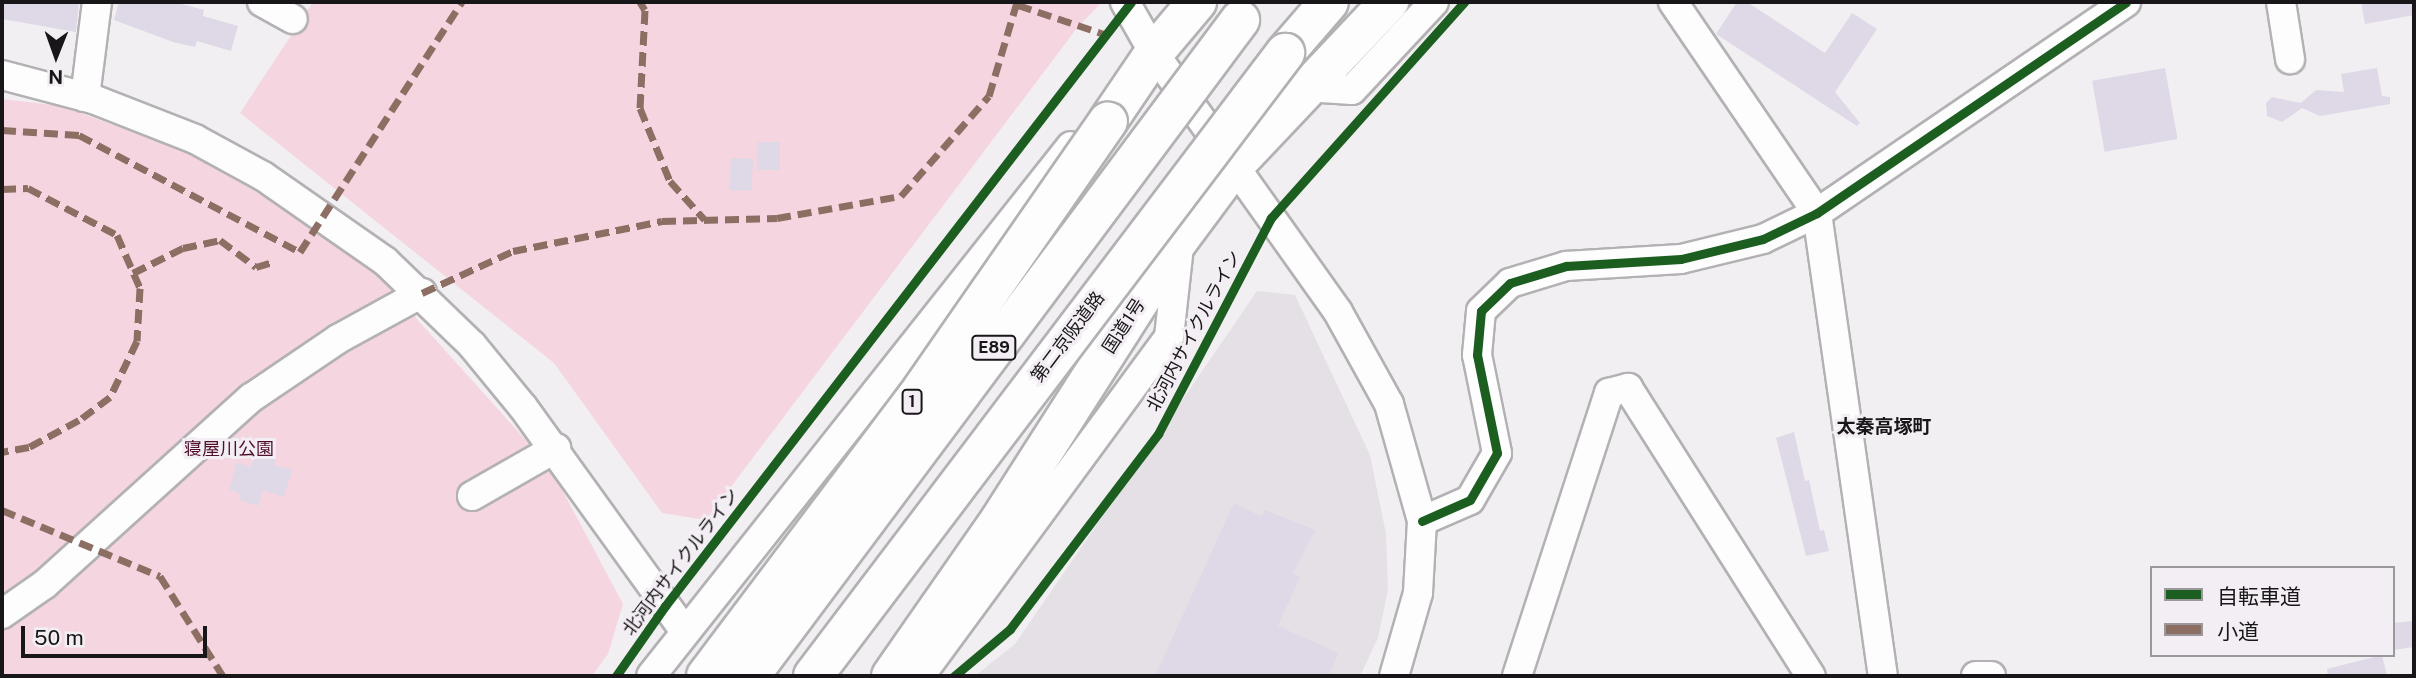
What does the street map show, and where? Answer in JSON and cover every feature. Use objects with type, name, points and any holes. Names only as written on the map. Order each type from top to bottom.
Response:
[{"type":"highway","name":"第二京阪道路","points":[[813,676],[1285,53],[1329,2]]},
{"type":"highway","name":"国道1号","points":[[891,676],[999,521],[1179,240],[1234,166],[1389,2]]},
{"type":"highway","name":"1","points":[[706,676],[915,399],[1186,8]]},
{"type":"highway","name":"E89","points":[[750,676],[1247,11]]},
{"type":"street","points":[[85,97],[97,2]]},
{"type":"street","points":[[262,2],[293,19]]},
{"type":"street","points":[[1125,2],[1154,53],[1338,312],[1389,404],[1422,521],[1418,593],[1394,676]]},
{"type":"street","points":[[1306,87],[1352,90],[1434,2]]},
{"type":"street","points":[[1673,2],[1817,213],[1883,676]]},
{"type":"street","points":[[1422,521],[1470,500],[1497,453],[1477,355],[1481,311],[1510,283],[1566,266],[1681,259],[1763,239],[1817,213],[2126,2]]},
{"type":"street","points":[[2281,2],[2290,59]]},
{"type":"street","points":[[2,75],[85,97],[195,139],[263,176],[385,261],[422,293],[472,345],[556,448],[685,632]]},
{"type":"street","points":[[651,676],[1069,148],[1108,121]]},
{"type":"street","points":[[920,676],[1169,337],[1179,240]]},
{"type":"street","points":[[2,614],[45,584],[251,398],[338,339],[422,293]]},
{"type":"street","points":[[1517,676],[1609,393],[1628,388],[1811,676]]},
{"type":"street","points":[[472,496],[556,448]]},
{"type":"street","points":[[1976,676],[1990,676]]},
{"type":"shaded area","points":[[1257,291],[1295,295],[1370,455],[1386,534],[1388,589],[1378,638],[1360,676],[975,676],[1015,644]]},
{"type":"green space","points":[[313,2],[1102,2],[1077,28],[706,520],[662,513],[554,363],[240,113]]},
{"type":"green space","name":"寝屋川公園","points":[[2,99],[61,106],[188,152],[353,248],[550,467],[623,604],[608,654],[592,676],[2,676]]},
{"type":"building","points":[[2,2],[79,2],[76,32],[2,19]]},
{"type":"building","points":[[119,2],[174,2],[204,10],[203,16],[238,26],[231,51],[197,41],[195,47],[173,42],[114,20]]},
{"type":"building","points":[[1737,2],[1747,2],[1825,53],[1852,13],[1877,29],[1835,92],[1860,123],[1857,126],[1716,34]]},
{"type":"building","points":[[2361,2],[2414,2],[2414,15],[2365,24]]},
{"type":"building","points":[[2165,68],[2178,139],[2105,152],[2092,81]]},
{"type":"building","points":[[2377,68],[2382,96],[2390,97],[2390,104],[2320,116],[2302,108],[2282,122],[2267,116],[2266,103],[2272,97],[2301,103],[2316,90],[2344,92],[2341,74]]},
{"type":"building","points":[[757,142],[780,142],[780,170],[757,170]]},
{"type":"building","points":[[731,158],[753,159],[751,191],[729,190]]},
{"type":"building","points":[[1794,432],[1805,481],[1809,480],[1820,531],[1824,530],[1829,551],[1806,556],[1776,438]]},
{"type":"building","points":[[256,452],[276,458],[274,465],[292,470],[284,497],[263,490],[258,506],[239,500],[241,494],[229,490],[237,462],[251,467]]},
{"type":"building","points":[[1234,503],[1262,517],[1265,510],[1315,530],[1293,573],[1300,577],[1278,626],[1338,653],[1328,676],[1155,676]]},
{"type":"building","points":[[2412,621],[2414,647],[2395,650],[2395,623]]},
{"type":"building","points":[[2382,657],[2387,676],[2328,676],[2327,669]]},
{"type":"marked path","points":[[2,130],[79,135],[300,252],[462,2]]},
{"type":"marked path","points":[[640,2],[645,10],[640,108],[670,181],[705,220]]},
{"type":"marked path","points":[[422,293],[513,251],[662,221],[777,218],[901,196],[989,96],[1017,2]]},
{"type":"marked path","points":[[1018,5],[1107,35]]},
{"type":"marked path","points":[[2,189],[28,188],[117,235],[140,288],[137,341],[110,397],[79,420],[29,447],[2,452]]},
{"type":"marked path","points":[[133,273],[183,248],[220,240],[256,267],[272,262]]},
{"type":"marked path","points":[[2,510],[160,576],[223,676]]},
{"type":"cycle path","name":"北河内サイクルライン","points":[[616,676],[665,606],[1131,2]]},
{"type":"cycle path","name":"北河内サイクルライン","points":[[954,676],[1010,629],[1158,434],[1271,218],[1464,2]]},
{"type":"cycle path","points":[[1422,521],[1470,500],[1497,453],[1477,355],[1481,311],[1510,283],[1566,266],[1681,259],[1763,239],[1817,213],[2126,2]]},
{"type":"district","name":"太秦高塚町","points":[[1884,427]]}]
